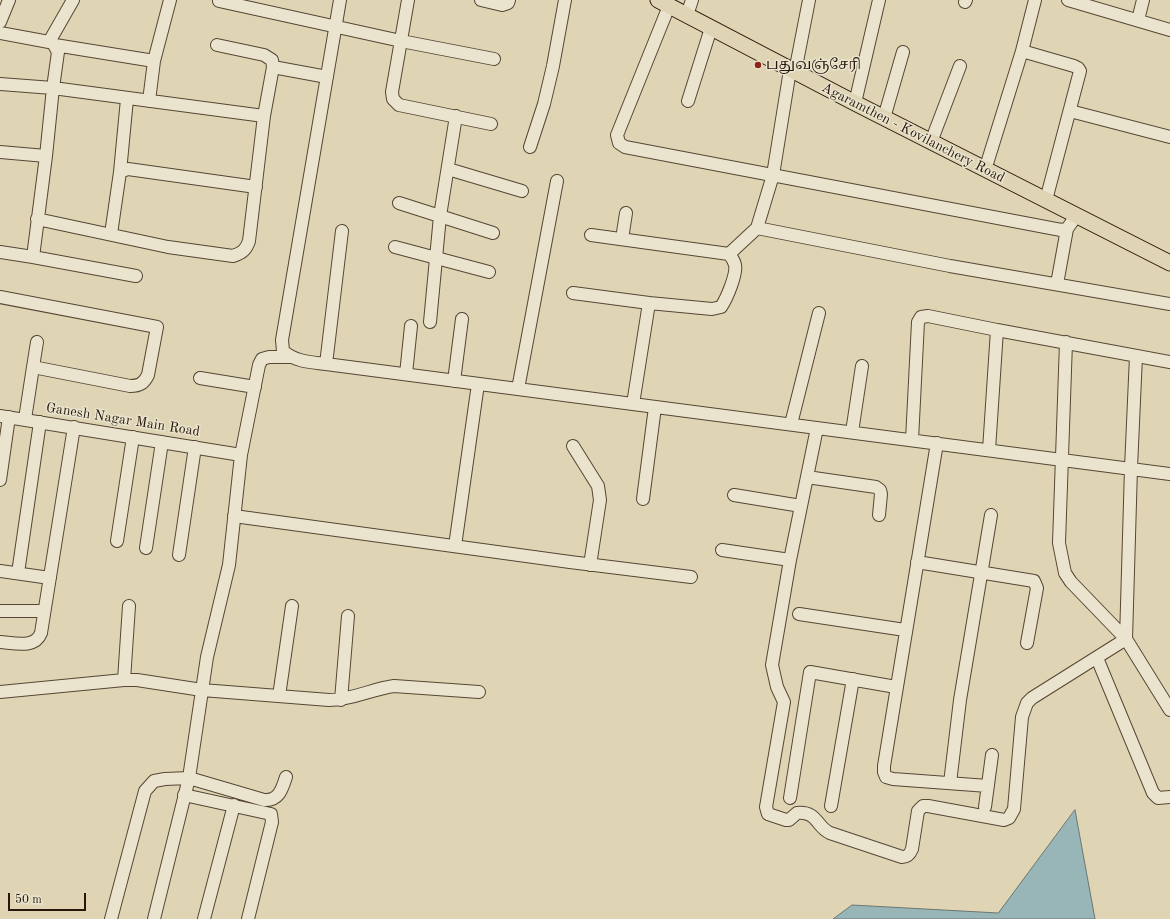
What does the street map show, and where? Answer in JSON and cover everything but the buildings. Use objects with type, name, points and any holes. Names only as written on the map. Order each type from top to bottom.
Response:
[{"type":"main road","name":"Agaramthen - Kovilanchery Road","points":[[663,3],[855,104],[1170,263]]},
{"type":"street","points":[[0,22],[9,0]]},
{"type":"street","points":[[52,43],[73,0]]},
{"type":"street","points":[[149,101],[154,61],[170,0]]},
{"type":"street","points":[[290,357],[284,350],[282,340],[340,0]]},
{"type":"street","points":[[408,0],[392,92],[393,99],[399,105],[491,124]]},
{"type":"street","points":[[481,0],[502,5],[508,3],[509,0]]},
{"type":"street","points":[[530,146],[544,104],[565,0]]},
{"type":"street","points":[[687,15],[692,0]]},
{"type":"street","points":[[729,254],[757,228],[773,175],[792,71],[809,0]]},
{"type":"street","points":[[855,104],[879,0]]},
{"type":"street","points":[[985,170],[1022,51],[1035,0]]},
{"type":"street","points":[[1068,0],[1170,30]]},
{"type":"street","points":[[1138,20],[1143,0]]},
{"type":"street","points":[[219,1],[401,41],[494,59]]},
{"type":"street","points":[[663,3],[617,135],[619,143],[625,147],[1061,230],[1067,229]]},
{"type":"street","points":[[688,101],[712,28]]},
{"type":"street","points":[[0,33],[154,61]]},
{"type":"street","points":[[33,257],[58,52],[52,43]]},
{"type":"street","points":[[37,219],[168,247],[233,256],[241,254],[247,248],[249,241],[264,116],[273,67],[272,60],[264,55],[217,45]]},
{"type":"street","points":[[1022,51],[1078,68],[1080,71],[1046,200]]},
{"type":"street","points":[[884,118],[903,52]]},
{"type":"street","points":[[931,142],[960,66]]},
{"type":"street","points":[[273,67],[327,77]]},
{"type":"street","points":[[0,84],[53,88],[264,116]]},
{"type":"street","points":[[111,234],[128,99]]},
{"type":"street","points":[[1070,110],[1170,137]]},
{"type":"street","points":[[430,322],[440,216],[456,116]]},
{"type":"street","points":[[0,152],[46,156]]},
{"type":"street","points":[[120,172],[128,169],[256,186]]},
{"type":"street","points":[[448,169],[522,191]]},
{"type":"street","points":[[518,389],[557,181]]},
{"type":"street","points":[[399,203],[493,232]]},
{"type":"street","points":[[622,239],[626,213]]},
{"type":"street","points":[[1058,284],[1067,229],[1076,216]]},
{"type":"street","points":[[757,228],[950,266],[1170,304]]},
{"type":"street","points":[[326,364],[342,231]]},
{"type":"street","points":[[573,293],[649,303],[712,309],[721,307],[725,301],[736,267],[734,259],[729,254],[591,235]]},
{"type":"street","points":[[395,247],[489,272]]},
{"type":"street","points":[[0,252],[136,276]]},
{"type":"street","points":[[0,298],[157,327],[148,375],[145,381],[141,384],[130,386],[33,367]]},
{"type":"street","points":[[632,404],[649,303]]},
{"type":"street","points":[[791,424],[819,313]]},
{"type":"street","points":[[912,440],[918,322],[921,317],[928,316],[1170,362]]},
{"type":"street","points":[[454,380],[462,319]]},
{"type":"street","points":[[406,374],[411,326]]},
{"type":"street","points":[[989,450],[997,330]]},
{"type":"street","points":[[25,419],[37,342]]},
{"type":"street","points":[[1066,342],[1059,544],[1065,573],[1071,582],[1126,640],[1170,710]]},
{"type":"street","points":[[1126,640],[1136,356]]},
{"type":"street","points":[[154,919],[188,778],[207,657],[229,565],[241,455],[262,360],[269,357],[290,357],[303,361],[1170,474]]},
{"type":"street","points":[[852,432],[862,366]]},
{"type":"street","points":[[200,378],[255,387]]},
{"type":"street","points":[[455,546],[478,384]]},
{"type":"street","points":[[643,499],[655,406]]},
{"type":"street","points":[[0,480],[4,416]]},
{"type":"street","name":"Ganesh Nagar Main Road","points":[[4,416],[241,455]]},
{"type":"street","points":[[18,573],[40,422]]},
{"type":"street","points":[[0,642],[32,643],[37,641],[41,633],[74,427]]},
{"type":"street","points":[[817,428],[790,560],[772,665],[777,687],[784,702],[766,807],[768,814],[789,820],[797,813],[805,813],[816,819],[823,828],[830,833],[902,857],[910,855],[918,811],[923,806],[1004,820],[1009,818],[1014,809],[1022,717],[1027,703],[1032,698],[1126,640]]},
{"type":"street","points":[[117,541],[133,437]]},
{"type":"street","points":[[146,548],[162,442]]},
{"type":"street","points":[[937,443],[905,630],[884,772],[886,777],[893,779],[988,786]]},
{"type":"street","points":[[573,446],[598,486],[600,493],[590,565]]},
{"type":"street","points":[[179,555],[195,447]]},
{"type":"street","points":[[807,477],[876,487],[880,490],[881,494],[879,514]]},
{"type":"street","points":[[734,495],[801,506]]},
{"type":"street","points":[[950,784],[960,700],[991,515]]},
{"type":"street","points":[[234,516],[590,565],[691,577]]},
{"type":"street","points":[[722,550],[790,560]]},
{"type":"street","points":[[917,562],[1034,581],[1037,588],[1027,643]]},
{"type":"street","points":[[0,571],[50,578]]},
{"type":"street","points":[[124,680],[129,606]]},
{"type":"street","points":[[279,696],[292,606]]},
{"type":"street","points":[[0,611],[44,611]]},
{"type":"street","points":[[799,614],[905,630]]},
{"type":"street","points":[[341,700],[348,616]]},
{"type":"street","points":[[1097,658],[1153,794],[1158,798],[1170,797]]},
{"type":"street","points":[[790,798],[810,672],[896,687]]},
{"type":"street","points":[[831,806],[853,679]]},
{"type":"street","points":[[0,692],[124,680],[137,680],[202,690],[341,700],[394,686],[478,692]]},
{"type":"street","points":[[985,807],[992,755]]},
{"type":"street","points":[[111,919],[145,791],[154,781],[188,778],[264,800],[269,800],[282,791],[286,777]]},
{"type":"street","points":[[184,794],[272,814],[273,817],[248,919]]},
{"type":"street","points":[[204,919],[234,805]]},
{"type":"water","points":[[1075,810],[1095,919],[833,919],[852,905],[998,913]]},
{"type":"place","name":"பதுவஞ்சேரி","points":[[758,65]]}]
